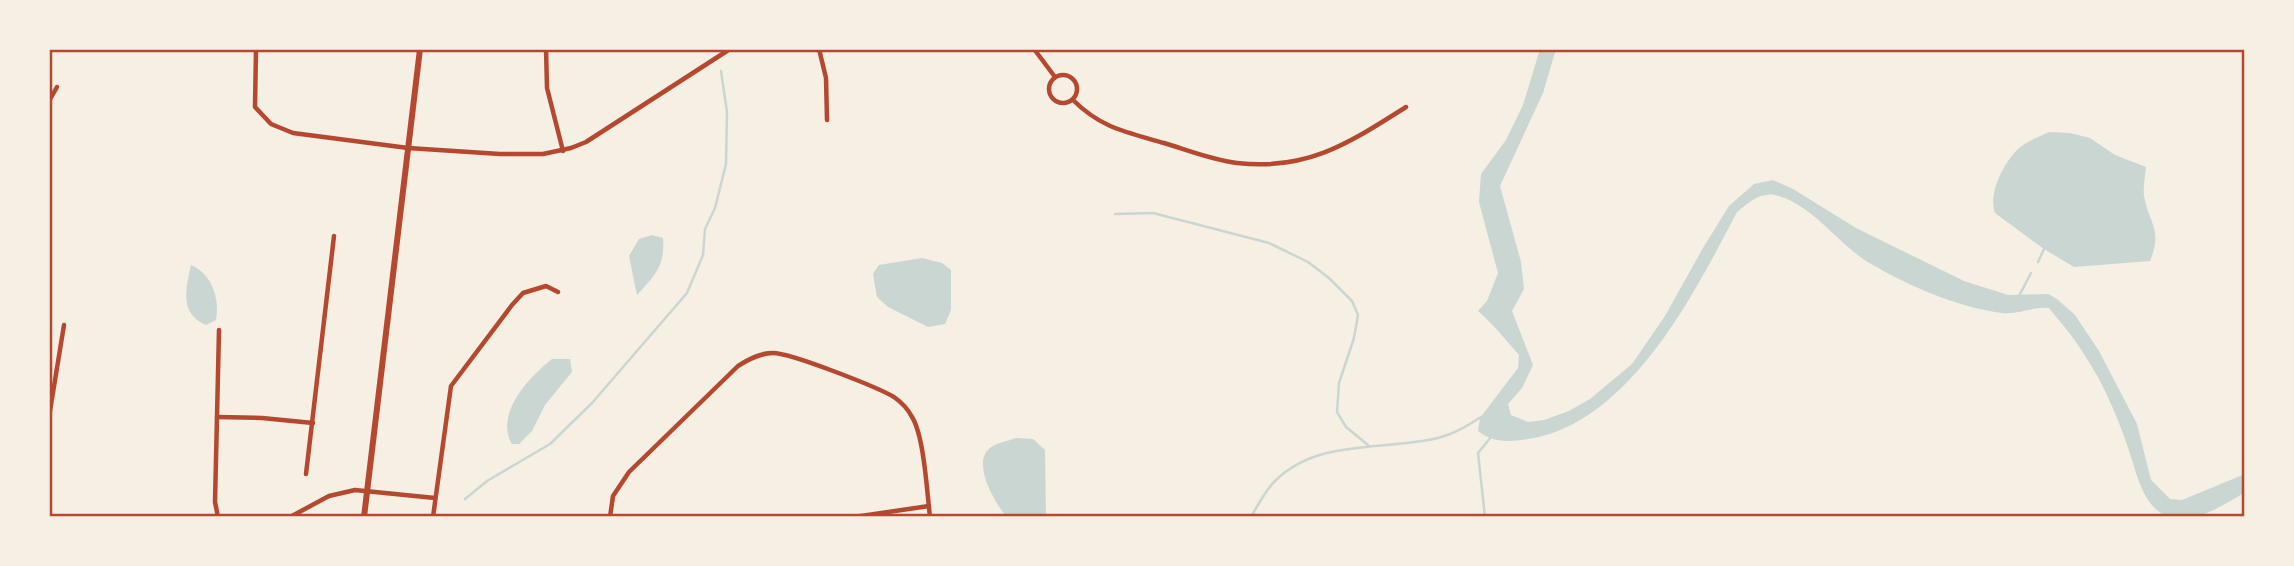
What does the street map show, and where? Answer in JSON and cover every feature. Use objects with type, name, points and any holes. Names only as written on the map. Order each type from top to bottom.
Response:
[{"type":"main road","points":[[364,517],[420,49]]},
{"type":"street","points":[[256,49],[255,107],[271,124],[293,133],[408,148],[543,155],[586,142],[730,49]]},
{"type":"street","points":[[546,49],[547,88],[562,151]]},
{"type":"street","points":[[819,49],[826,78],[827,120]]},
{"type":"street","points":[[1034,49],[1055,77]]},
{"type":"street","points":[[1055,77],[1066,75],[1074,79],[1077,88],[1073,100]]},
{"type":"street","points":[[1055,77],[1049,88],[1051,96],[1063,103],[1073,100]]},
{"type":"street","points":[[49,101],[57,87]]},
{"type":"street","points":[[1073,100],[1086,113],[1110,127],[1223,160],[1256,164],[1283,163],[1333,150],[1353,141],[1406,107]]},
{"type":"street","points":[[306,474],[334,236]]},
{"type":"street","points":[[433,517],[448,396],[456,376],[523,293],[546,286],[558,292]]},
{"type":"street","points":[[49,417],[64,325]]},
{"type":"street","points":[[218,517],[215,502],[219,330]]},
{"type":"street","points":[[610,517],[613,496],[629,472],[738,366],[753,357],[772,353],[831,371],[899,401],[912,415],[918,430],[930,517]]},
{"type":"street","points":[[218,417],[313,423]]},
{"type":"street","points":[[290,517],[329,496],[355,490],[435,498]]},
{"type":"street","points":[[853,517],[929,506]]},
{"type":"shaded area","points":[[1540,49],[1556,49],[1543,93],[1500,186],[1521,262],[1524,289],[1512,311],[1533,365],[1522,388],[1508,404],[1511,415],[1528,422],[1544,420],[1569,411],[1590,399],[1632,364],[1665,316],[1729,206],[1754,184],[1773,180],[1793,189],[1856,228],[1964,281],[2008,295],[2048,294],[2057,299],[2075,315],[2099,351],[2137,424],[2151,480],[2170,499],[2182,500],[2245,474],[2245,492],[2216,509],[2193,517],[2171,517],[2161,513],[2155,509],[2143,491],[2118,419],[2098,377],[2075,340],[2049,308],[2002,313],[1968,306],[1934,294],[1871,264],[1801,207],[1770,194],[1754,199],[1737,212],[1679,316],[1627,382],[1597,409],[1564,428],[1528,439],[1502,441],[1484,435],[1478,431],[1480,418],[1518,368],[1519,355],[1478,311],[1487,301],[1498,273],[1479,202],[1481,174],[1506,140],[1523,105]]},
{"type":"shaded area","points":[[2049,132],[2090,138],[2115,155],[2146,167],[2144,196],[2155,234],[2150,261],[2074,267],[1995,213],[1993,205],[1996,187],[2008,161],[2029,141]]},
{"type":"shaded area","points":[[652,235],[663,238],[660,264],[654,276],[637,295],[629,256],[639,239]]},
{"type":"shaded area","points":[[922,258],[942,263],[951,270],[951,310],[945,324],[928,327],[888,307],[877,297],[873,274],[879,265]]},
{"type":"shaded area","points":[[191,265],[209,281],[217,304],[216,320],[206,325],[197,320],[188,307],[186,291]]},
{"type":"shaded area","points":[[552,359],[570,359],[572,372],[545,405],[532,431],[519,444],[512,444],[508,432],[511,408],[525,385]]},
{"type":"shaded area","points":[[1016,438],[1033,439],[1045,450],[1046,517],[1007,517],[987,483],[983,463],[985,454],[993,446]]},
{"type":"waterway","points":[[465,499],[487,481],[550,444],[592,403],[687,293],[703,255],[705,229],[715,208],[726,164],[727,112],[721,71]]},
{"type":"waterway","points":[[1115,214],[1153,213],[1269,243],[1308,262],[1329,278],[1352,301],[1358,315],[1354,338],[1339,383],[1337,412],[1346,427],[1368,445]]},
{"type":"waterway","points":[[2038,262],[2044,249]]},
{"type":"waterway","points":[[2018,298],[2031,273]]},
{"type":"waterway","points":[[1251,517],[1275,481],[1292,467],[1311,458],[1352,448],[1438,438],[1481,417]]},
{"type":"waterway","points":[[1485,517],[1478,453],[1491,437]]}]
